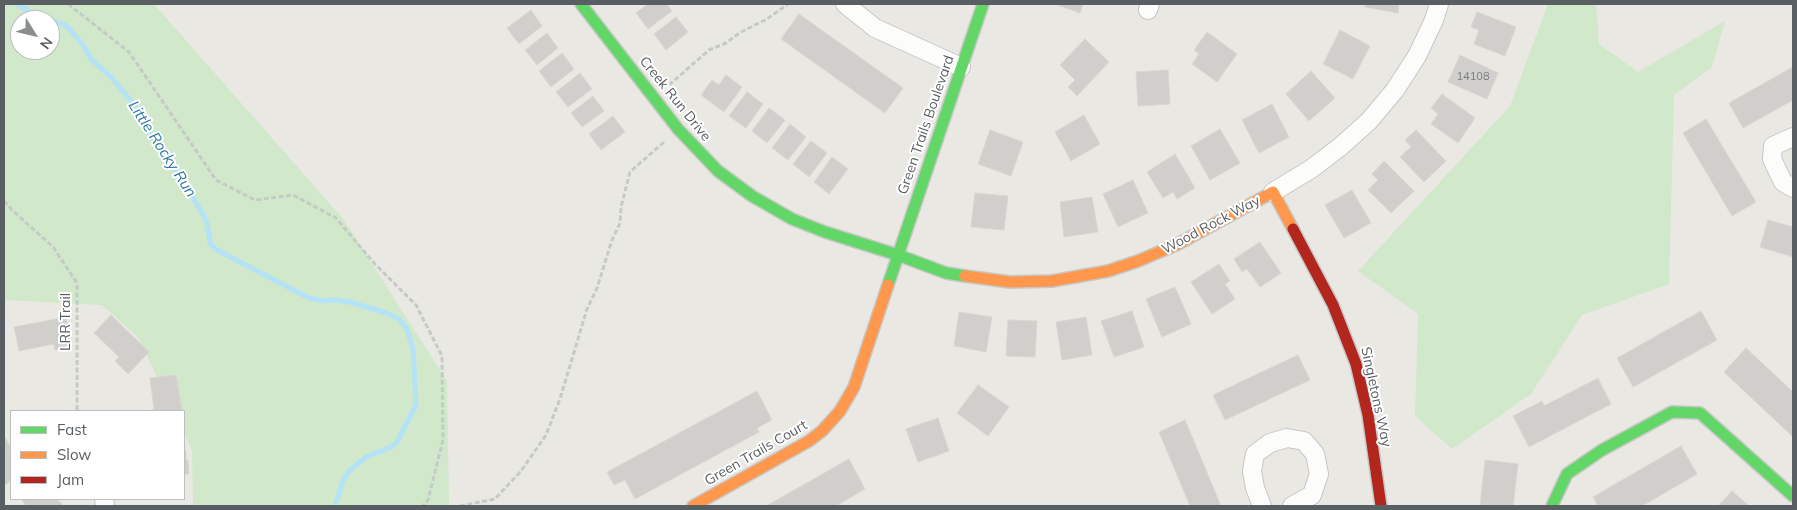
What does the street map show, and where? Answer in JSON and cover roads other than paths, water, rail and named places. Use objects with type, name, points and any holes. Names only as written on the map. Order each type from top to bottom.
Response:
[{"type":"street","name":"Creek Run Drive","points":[[581,4],[678,129],[718,171],[752,196],[792,219],[825,232],[898,255]]},
{"type":"street","points":[[845,4],[876,28],[961,67]]},
{"type":"street","name":"Green Trails Boulevard","points":[[898,255],[983,4]]},
{"type":"street","name":"Wood Rock Way","points":[[898,255],[946,273],[989,280],[1029,281],[1078,277],[1108,271],[1138,262],[1178,244],[1273,192],[1311,169],[1340,148],[1369,121],[1395,90],[1417,56],[1434,20],[1439,4]]},
{"type":"street","points":[[1793,137],[1773,146],[1772,159],[1783,182],[1793,188]]},
{"type":"street","name":"Singletons Way","points":[[1273,192],[1333,305],[1356,364],[1368,415],[1381,506]]},
{"type":"street","name":"Green Trails Court","points":[[693,506],[809,441],[822,431],[840,410],[854,387],[898,255]]},
{"type":"street","points":[[1552,506],[1567,474],[1602,450],[1672,412],[1700,413],[1793,496]]},
{"type":"street","points":[[1262,506],[1255,488],[1252,471],[1255,454],[1270,443],[1287,438],[1304,441],[1315,454],[1320,474],[1312,495],[1292,506]]},
{"type":"waterway","name":"Little Rocky Run","points":[[17,4],[67,26],[83,45],[92,60],[111,77],[141,113],[148,133],[181,177],[205,218],[210,243],[215,249],[309,298],[324,301],[350,302],[389,314],[399,319],[407,329],[413,349],[416,405],[397,442],[391,447],[366,457],[349,471],[343,480],[335,506]]}]
